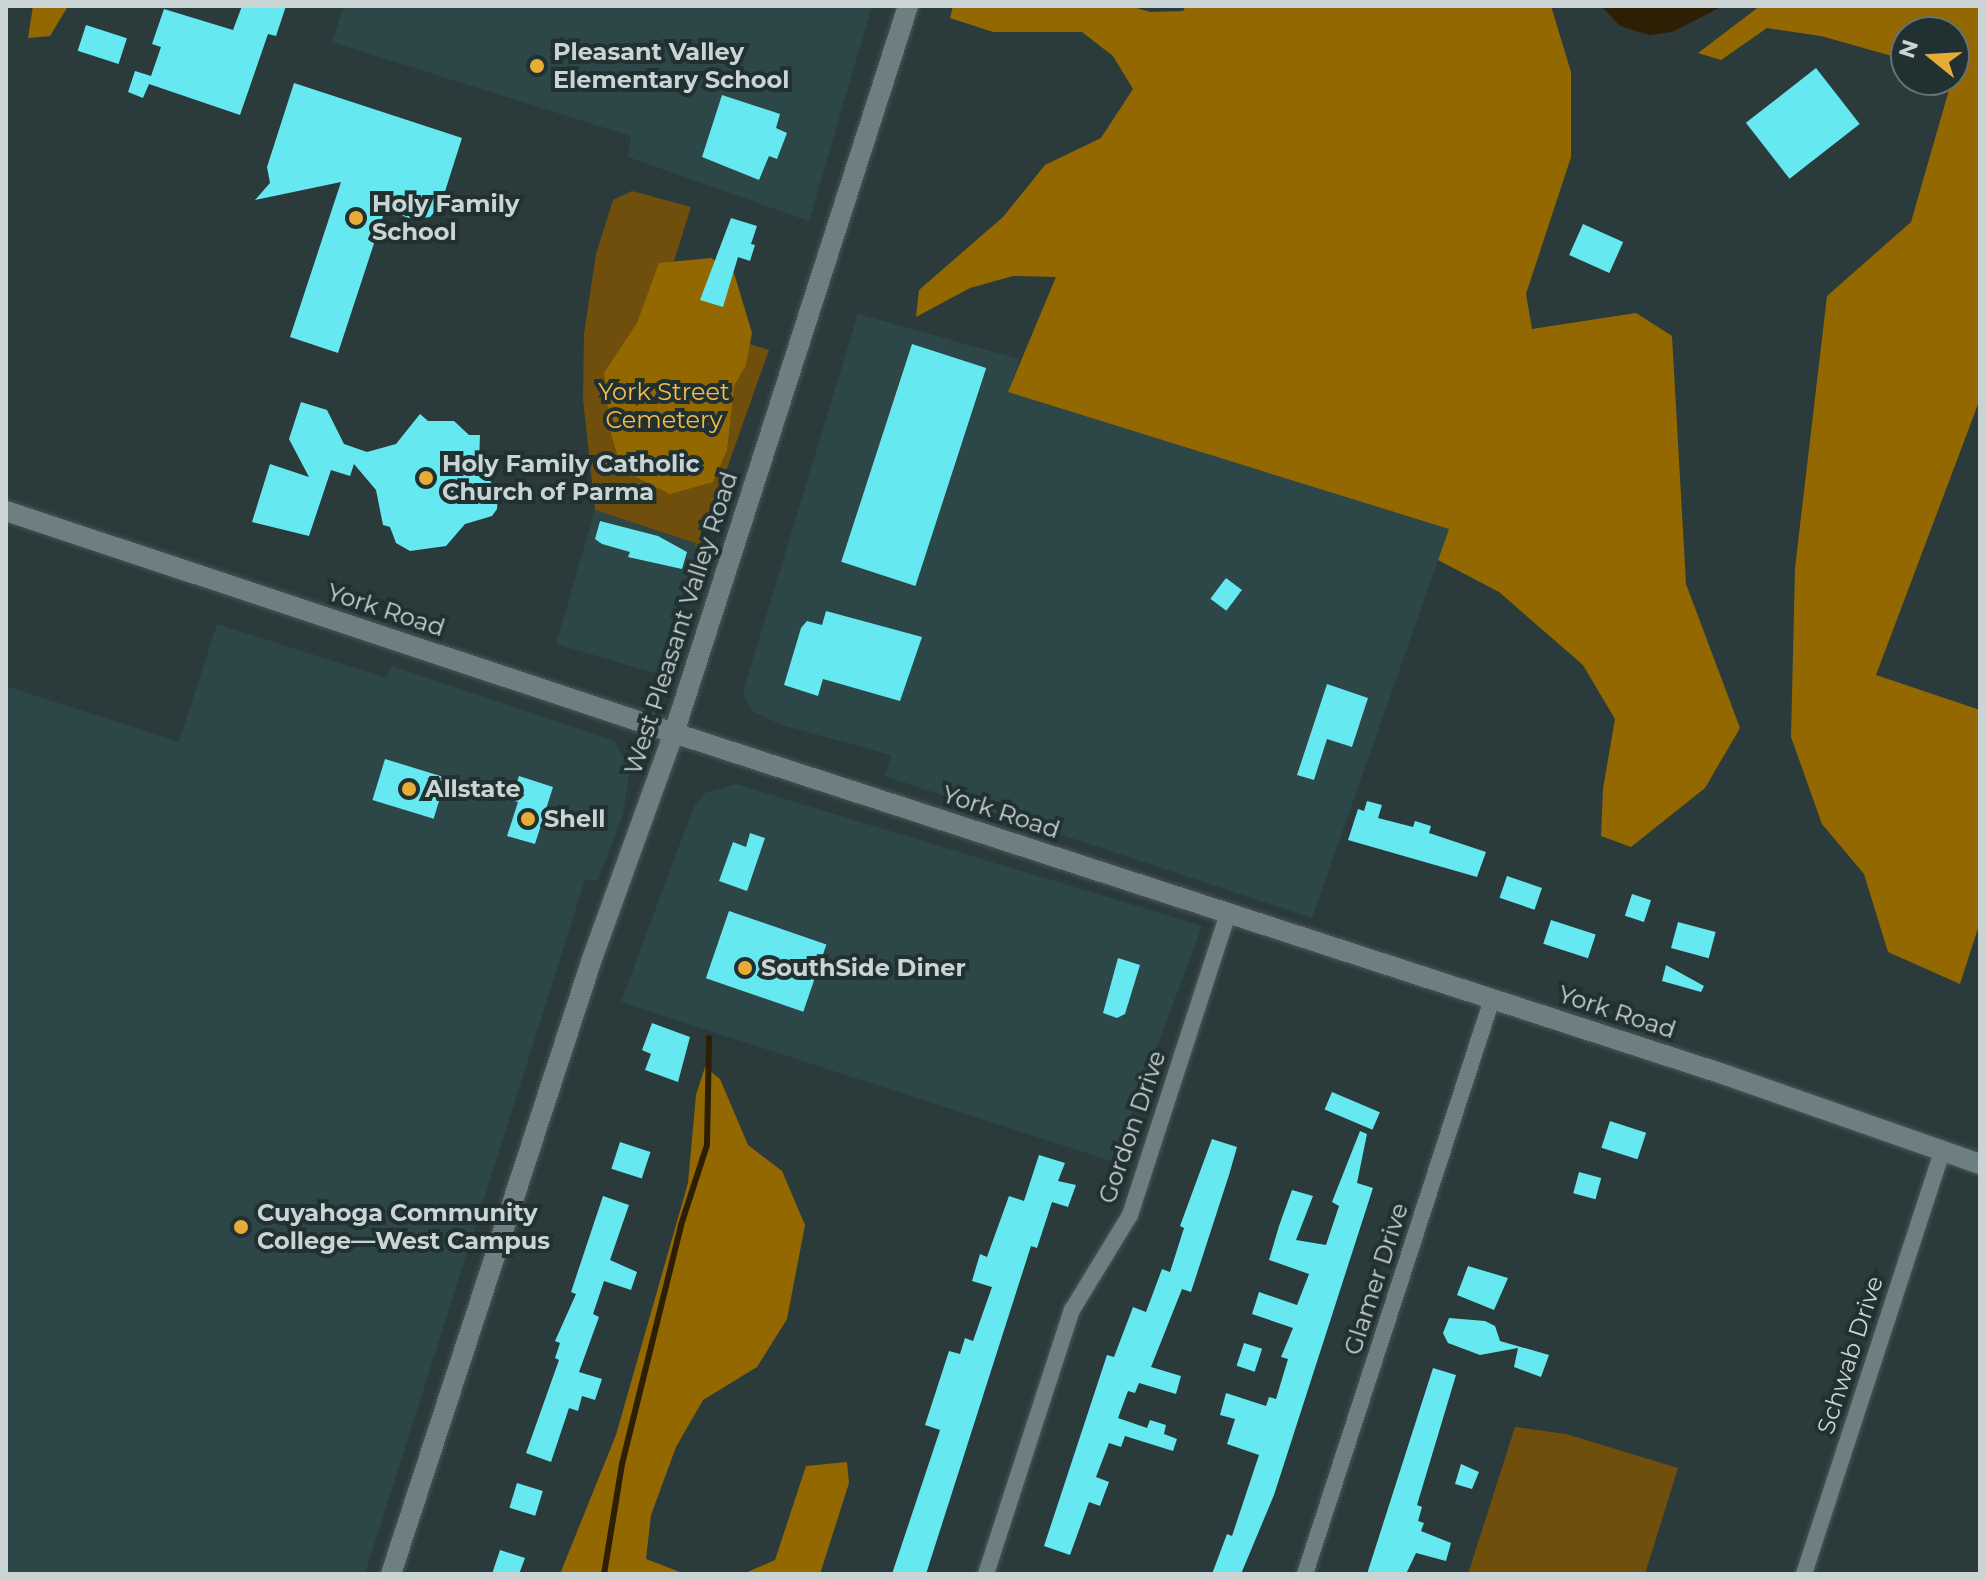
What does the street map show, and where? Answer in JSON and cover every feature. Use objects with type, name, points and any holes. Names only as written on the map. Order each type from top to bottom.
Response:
[{"type":"main road","name":"West Pleasant Valley Road","points":[[391,1574],[592,959],[674,733],[908,6]]},
{"type":"main road","name":"York Road","points":[[6,511],[674,733],[1492,999],[1980,1164]]},
{"type":"street","name":"Gordon Drive","points":[[986,1574],[1072,1310],[1130,1215],[1228,913]]},
{"type":"street","name":"Glamer Drive","points":[[1305,1574],[1492,999]]},
{"type":"street","name":"Schwab Drive","points":[[1804,1574],[1942,1151]]},
{"type":"shaded area","points":[[344,6],[872,6],[809,221],[628,157],[631,136],[332,42]]},
{"type":"shaded area","points":[[1601,6],[1723,6],[1672,32],[1649,35],[1620,26]]},
{"type":"shaded area","points":[[858,314],[1019,359],[1009,392],[1449,529],[1312,918],[885,776],[891,755],[782,725],[752,711],[743,693]]},
{"type":"shaded area","points":[[595,510],[695,543],[697,553],[655,673],[556,644]]},
{"type":"shaded area","name":"Cuyahoga Community College—West Campus","points":[[217,624],[386,678],[392,666],[614,741],[630,768],[623,814],[598,880],[585,880],[365,1574],[6,1574],[6,686],[179,742]]},
{"type":"shaded area","points":[[736,784],[1202,926],[1114,1162],[621,1002],[694,806],[705,793]]},
{"type":"green space","points":[[33,6],[68,6],[50,36],[28,38]]},
{"type":"green space","points":[[953,6],[1130,6],[1150,12],[1183,11],[1186,6],[1551,6],[1571,72],[1571,157],[1526,294],[1532,329],[1636,313],[1672,336],[1686,584],[1740,728],[1705,788],[1631,847],[1601,836],[1603,789],[1615,719],[1583,665],[1499,592],[1438,560],[1449,529],[1008,392],[1056,277],[1013,276],[970,288],[916,317],[919,290],[1003,217],[1045,165],[1101,138],[1133,89],[1113,56],[1082,32],[993,32],[950,18]]},
{"type":"green space","points":[[1760,6],[1980,6],[1980,399],[1876,675],[1980,710],[1980,922],[1960,984],[1888,952],[1864,874],[1822,824],[1791,737],[1795,568],[1827,296],[1911,222],[1947,96],[1970,96],[1970,16],[1890,16],[1890,55],[1821,36],[1767,28],[1721,60],[1698,53]]},
{"type":"green space","name":"York Street Cemetery","points":[[632,191],[691,207],[657,315],[769,350],[697,553],[695,543],[595,510],[583,399],[584,334],[596,254],[613,200]]},
{"type":"green space","points":[[711,258],[734,273],[752,333],[746,365],[734,386],[727,450],[713,482],[670,494],[622,470],[611,434],[604,373],[637,323],[659,263]]},
{"type":"green space","points":[[705,1067],[720,1079],[748,1145],[782,1171],[805,1225],[787,1319],[757,1367],[703,1400],[676,1447],[651,1515],[646,1559],[685,1574],[560,1574],[616,1435],[688,1183],[696,1095]]},
{"type":"green space","points":[[1515,1427],[1566,1434],[1678,1468],[1645,1574],[1468,1574]]},
{"type":"green space","points":[[847,1462],[849,1483],[820,1574],[743,1574],[775,1560],[806,1466]]},
{"type":"building","points":[[242,6],[286,6],[276,36],[268,34],[240,115],[149,84],[143,98],[128,92],[135,71],[151,76],[161,47],[152,44],[164,9],[233,30]]},
{"type":"building","points":[[86,25],[127,38],[119,64],[78,51]]},
{"type":"building","points":[[1816,68],[1860,124],[1790,179],[1746,123]]},
{"type":"building","name":"Holy Family School","points":[[294,83],[462,138],[441,204],[430,217],[412,219],[385,210],[338,353],[290,337],[341,182],[255,200],[270,183],[267,167]]},
{"type":"building","points":[[722,95],[780,114],[776,128],[787,133],[777,159],[769,156],[759,180],[702,157]]},
{"type":"building","points":[[731,218],[757,226],[750,261],[738,257],[723,307],[700,300]]},
{"type":"building","points":[[1583,224],[1623,242],[1609,273],[1569,255]]},
{"type":"building","points":[[912,344],[986,368],[915,586],[841,562]]},
{"type":"building","name":"Holy Family Catholic Church of Parma","points":[[301,402],[327,410],[344,444],[367,452],[396,444],[420,414],[428,421],[454,421],[469,435],[480,435],[479,462],[498,494],[497,509],[492,516],[465,524],[446,546],[410,551],[396,543],[390,527],[383,525],[376,490],[354,464],[350,476],[331,470],[309,536],[252,522],[270,464],[309,477],[289,439]]},
{"type":"building","points":[[600,521],[658,536],[687,552],[682,569],[628,557],[630,552],[602,544],[595,539]]},
{"type":"building","points":[[1226,578],[1242,590],[1226,611],[1210,599]]},
{"type":"building","points":[[826,611],[922,637],[900,701],[823,679],[818,696],[784,685],[801,628],[807,621],[822,625]]},
{"type":"building","points":[[1327,684],[1368,698],[1352,747],[1327,739],[1314,780],[1297,775]]},
{"type":"building","name":"Allstate","points":[[385,759],[446,778],[434,819],[372,800]]},
{"type":"building","name":"Shell","points":[[519,776],[553,787],[535,844],[507,836],[518,802],[511,800]]},
{"type":"building","points":[[1367,801],[1382,805],[1378,818],[1413,827],[1415,821],[1431,826],[1429,833],[1486,852],[1477,877],[1348,840],[1358,809],[1364,811]]},
{"type":"building","points":[[750,833],[765,838],[747,891],[719,881],[733,842],[746,847]]},
{"type":"building","points":[[1507,876],[1542,888],[1534,910],[1500,898]]},
{"type":"building","points":[[1632,894],[1651,900],[1644,922],[1625,916]]},
{"type":"building","points":[[729,911],[826,945],[803,1012],[706,978]]},
{"type":"building","points":[[1551,920],[1596,935],[1588,958],[1543,944]]},
{"type":"building","points":[[1678,922],[1716,932],[1709,958],[1671,948]]},
{"type":"building","points":[[1118,958],[1140,965],[1125,1014],[1117,1018],[1103,1013]]},
{"type":"building","points":[[1666,965],[1704,986],[1701,992],[1662,981]]},
{"type":"building","points":[[652,1023],[690,1037],[678,1082],[645,1070],[651,1054],[642,1050]]},
{"type":"building","points":[[1332,1092],[1380,1112],[1372,1130],[1325,1109]]},
{"type":"building","points":[[1610,1121],[1646,1133],[1637,1159],[1601,1148]]},
{"type":"building","points":[[1360,1131],[1367,1134],[1357,1183],[1373,1188],[1274,1495],[1241,1574],[1212,1574],[1227,1534],[1232,1536],[1259,1455],[1227,1444],[1235,1419],[1220,1415],[1226,1393],[1266,1406],[1269,1397],[1276,1399],[1288,1359],[1281,1357],[1293,1328],[1252,1314],[1259,1292],[1297,1305],[1309,1274],[1269,1260],[1279,1226],[1292,1190],[1313,1196],[1296,1240],[1326,1245],[1339,1206],[1332,1202]]},
{"type":"building","points":[[1212,1139],[1237,1147],[1191,1292],[1182,1289],[1151,1367],[1181,1376],[1176,1394],[1139,1383],[1135,1393],[1128,1391],[1118,1418],[1147,1428],[1150,1420],[1166,1425],[1164,1434],[1177,1439],[1173,1451],[1125,1436],[1121,1447],[1109,1443],[1096,1477],[1109,1482],[1100,1506],[1089,1502],[1070,1555],[1044,1546],[1107,1355],[1114,1357],[1133,1307],[1146,1312],[1162,1269],[1170,1272],[1184,1228],[1180,1226]]},
{"type":"building","points":[[620,1142],[650,1152],[642,1179],[611,1169]]},
{"type":"building","points":[[1039,1155],[1065,1163],[1058,1181],[1076,1185],[1068,1207],[1052,1202],[1037,1248],[1031,1246],[926,1574],[892,1574],[940,1430],[925,1425],[949,1351],[960,1354],[965,1338],[973,1341],[992,1287],[972,1281],[980,1254],[987,1257],[1009,1196],[1024,1201]]},
{"type":"building","points":[[1579,1172],[1601,1178],[1596,1199],[1573,1193]]},
{"type":"building","points":[[603,1196],[629,1205],[610,1260],[637,1272],[631,1290],[604,1281],[593,1314],[599,1317],[579,1372],[602,1379],[595,1400],[582,1396],[578,1411],[569,1408],[551,1462],[526,1453],[559,1360],[555,1358],[560,1343],[555,1341],[576,1294],[571,1292]]},
{"type":"building","points":[[1468,1266],[1508,1278],[1494,1310],[1457,1295]]},
{"type":"building","points":[[1449,1318],[1485,1321],[1495,1326],[1500,1341],[1549,1355],[1541,1377],[1514,1367],[1518,1348],[1480,1355],[1448,1343],[1443,1333]]},
{"type":"building","points":[[1244,1343],[1262,1349],[1255,1372],[1237,1366]]},
{"type":"building","points":[[1433,1368],[1456,1375],[1417,1505],[1422,1507],[1418,1521],[1424,1523],[1421,1531],[1451,1543],[1446,1561],[1416,1553],[1406,1574],[1367,1574]]},
{"type":"building","points":[[1461,1464],[1479,1472],[1472,1489],[1455,1484]]},
{"type":"building","points":[[517,1483],[543,1491],[535,1516],[509,1508]]},
{"type":"building","points":[[500,1550],[525,1558],[519,1574],[492,1574]]},
{"type":"waterway","points":[[604,1574],[622,1464],[681,1225],[707,1145],[709,1038]]},
{"type":"place","name":"Pleasant Valley Elementary School","points":[[537,66]]},
{"type":"place","name":"Holy Family School","points":[[356,218]]},
{"type":"place","name":"Holy Family Catholic Church of Parma","points":[[426,478]]},
{"type":"place","name":"Allstate","points":[[409,789]]},
{"type":"place","name":"Shell","points":[[528,819]]},
{"type":"place","name":"SouthSide Diner","points":[[745,968]]},
{"type":"place","name":"Cuyahoga Community College—West Campus","points":[[241,1227]]}]
